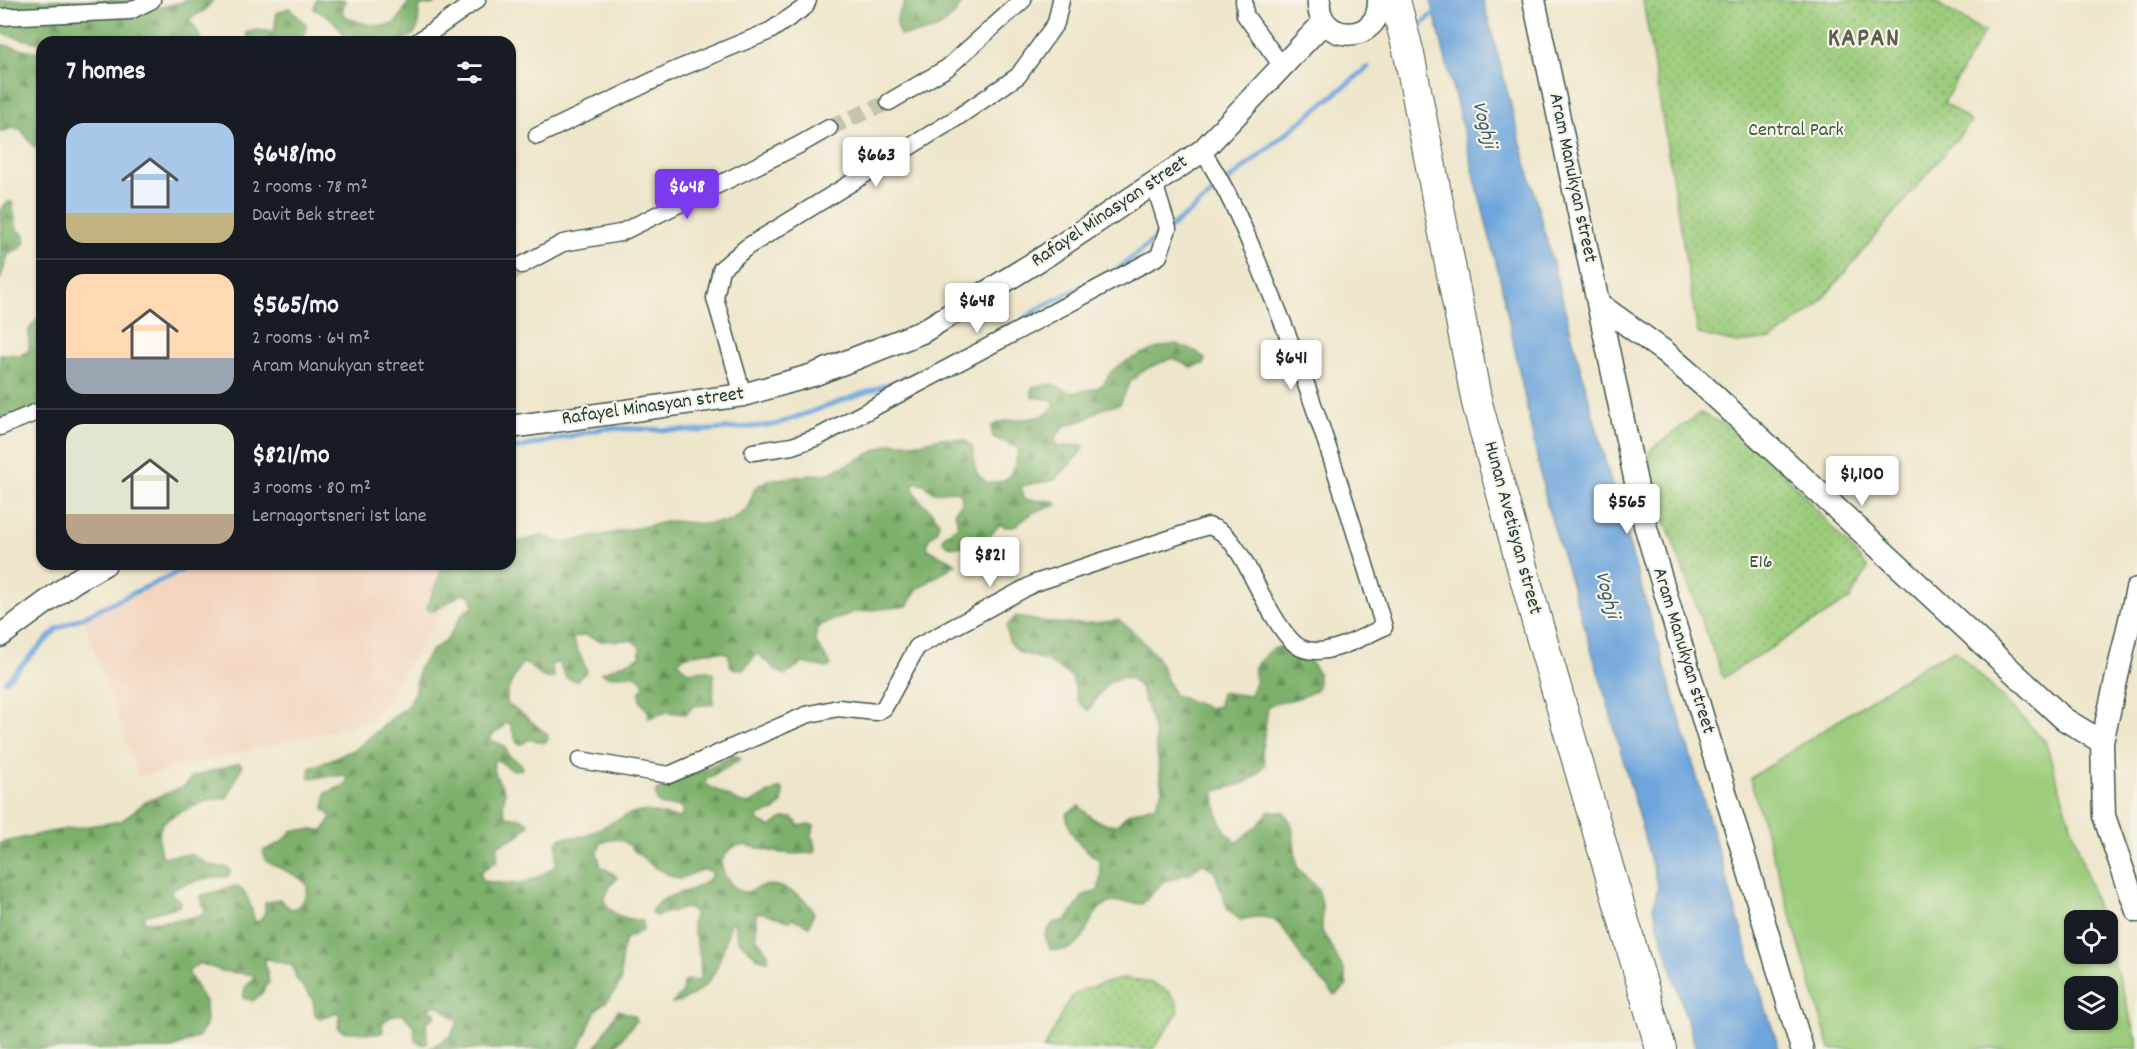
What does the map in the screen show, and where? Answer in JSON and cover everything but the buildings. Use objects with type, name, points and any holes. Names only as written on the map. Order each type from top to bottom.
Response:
[{"type":"highway","name":"Hunan Avetisyan street","points":[[1395,0],[1408,54],[1477,403],[1542,640],[1661,1049]]},
{"type":"street","points":[[0,17],[130,11],[152,0]]},
{"type":"street","points":[[426,36],[477,0]]},
{"type":"street","points":[[537,136],[674,71],[770,31],[805,7],[808,0]]},
{"type":"street","points":[[889,102],[947,68],[1023,0]]},
{"type":"street","points":[[743,395],[716,298],[721,269],[747,247],[955,119],[1018,76],[1056,23],[1061,0]]},
{"type":"street","points":[[1244,0],[1245,15],[1282,66]]},
{"type":"street","points":[[1362,32],[1376,17],[1379,0]]},
{"type":"street","name":"Aram Manukyan street","points":[[1534,0],[1645,525],[1802,1049]]},
{"type":"street","points":[[1321,11],[1341,34],[1362,32],[1380,34],[1395,42],[1408,54]]},
{"type":"street","name":"Rafayel Minasyan street","points":[[516,426],[743,395],[813,375],[922,332],[1047,255],[1202,151],[1282,66],[1321,11]]},
{"type":"street","points":[[522,265],[563,243],[620,233],[799,146],[829,128]]},
{"type":"street","points":[[580,760],[669,775],[806,714],[838,708],[876,712],[884,708],[917,647],[1035,583],[1208,526],[1221,530],[1234,543],[1287,636],[1301,648],[1324,650],[1346,644],[1384,627],[1335,467],[1293,344],[1224,183],[1202,151]]},
{"type":"street","points":[[753,452],[792,446],[818,437],[1159,256],[1168,228],[1154,183]]},
{"type":"street","points":[[1600,304],[1665,352],[1705,387],[2064,719],[2102,742]]},
{"type":"street","points":[[0,427],[36,412]]},
{"type":"street","points":[[0,636],[75,581],[94,570]]},
{"type":"street","points":[[2137,589],[2102,742],[2104,816],[2137,910]]},
{"type":"shaded area","points":[[194,570],[468,570],[469,572],[371,721],[138,777],[82,614]]},
{"type":"green space","points":[[0,0],[141,0],[119,17],[184,0],[213,0],[205,10],[188,20],[199,36],[36,36],[36,42],[0,33]]},
{"type":"green space","points":[[316,0],[345,0],[342,13],[346,16],[366,24],[381,26],[396,22],[410,0],[437,0],[435,4],[420,6],[418,27],[410,36],[344,36],[331,18],[314,9]]},
{"type":"green space","points":[[907,0],[963,0],[951,18],[938,28],[921,33],[900,35],[897,25],[898,17]]},
{"type":"green space","name":"Central Park","points":[[1643,0],[1932,0],[1984,32],[1944,102],[1971,122],[1815,308],[1772,339],[1736,343],[1698,334]]},
{"type":"green space","points":[[289,8],[306,24],[302,36],[248,36],[246,33],[257,30],[274,32],[277,13]]},
{"type":"green space","points":[[0,44],[36,52],[36,148],[21,129],[12,128],[0,132],[2,68]]},
{"type":"green space","points":[[8,202],[12,202],[17,230],[25,235],[25,240],[20,248],[8,255],[0,280],[1,209]]},
{"type":"green space","points":[[36,321],[36,417],[0,435],[0,354],[20,355],[29,351],[29,330]]},
{"type":"green space","points":[[1176,344],[1197,352],[1205,359],[1204,364],[1191,367],[1172,358],[1145,369],[1130,382],[1120,404],[1101,409],[1088,418],[1065,426],[1055,438],[1057,447],[1083,445],[1083,450],[1055,480],[1025,485],[1021,488],[1023,498],[1054,501],[1057,505],[1034,512],[1014,527],[1005,527],[1000,524],[985,542],[980,557],[975,558],[967,545],[951,547],[943,542],[944,536],[958,526],[955,511],[962,503],[961,493],[956,491],[933,492],[925,484],[915,483],[912,486],[915,493],[939,522],[937,531],[929,538],[927,547],[933,553],[956,564],[917,589],[907,606],[854,612],[821,625],[817,629],[815,641],[831,665],[827,668],[802,663],[786,675],[778,672],[757,654],[744,669],[734,669],[730,665],[729,655],[725,653],[711,652],[687,656],[678,662],[688,672],[704,670],[714,673],[713,704],[693,706],[687,714],[668,712],[648,718],[649,713],[640,701],[640,690],[644,687],[642,680],[632,675],[613,676],[601,673],[640,657],[640,647],[631,640],[600,641],[585,635],[572,638],[587,671],[576,681],[566,678],[559,663],[551,664],[554,678],[549,678],[522,663],[507,694],[508,705],[547,734],[548,739],[544,743],[530,739],[522,744],[517,743],[510,724],[505,722],[503,727],[492,735],[491,740],[505,746],[508,755],[521,764],[522,769],[512,770],[496,759],[493,763],[496,777],[505,791],[503,807],[506,816],[520,818],[529,824],[520,835],[498,845],[497,861],[480,872],[483,881],[513,883],[538,877],[556,865],[557,843],[560,838],[585,836],[629,814],[646,811],[678,818],[682,816],[683,810],[679,806],[665,806],[659,803],[656,791],[735,755],[741,758],[705,781],[707,785],[739,802],[749,804],[777,789],[783,789],[782,804],[774,811],[760,815],[757,820],[770,827],[783,818],[793,818],[799,826],[809,824],[814,826],[812,835],[816,852],[805,854],[775,852],[743,845],[731,848],[722,861],[725,876],[736,889],[745,892],[767,885],[783,888],[798,895],[814,913],[809,926],[792,918],[789,921],[768,914],[756,913],[756,937],[768,954],[768,960],[758,958],[738,940],[733,919],[720,961],[710,979],[694,994],[672,1004],[682,993],[683,983],[687,980],[697,981],[701,977],[700,957],[692,924],[695,911],[686,908],[655,916],[651,912],[664,899],[705,882],[712,876],[712,871],[702,870],[679,879],[655,867],[624,842],[615,839],[601,843],[597,853],[601,867],[617,878],[610,886],[604,900],[615,914],[643,921],[643,930],[624,942],[621,982],[610,998],[596,1010],[579,1049],[429,1049],[450,1036],[458,1022],[438,1005],[425,1009],[435,1012],[435,1017],[426,1022],[427,1043],[423,1045],[415,1041],[414,1026],[403,1014],[394,1015],[382,1023],[383,1032],[378,1034],[342,1031],[338,1027],[340,1017],[338,1012],[320,1018],[315,1016],[313,999],[297,980],[292,965],[264,958],[269,982],[253,1001],[243,998],[245,988],[255,975],[222,971],[199,963],[188,972],[205,1002],[206,1026],[198,1037],[171,1049],[0,1049],[0,843],[49,832],[121,821],[146,802],[185,786],[192,777],[239,763],[242,766],[227,798],[208,800],[176,814],[162,823],[159,836],[163,857],[191,854],[208,865],[229,868],[228,876],[202,879],[173,888],[170,892],[181,902],[179,906],[146,915],[143,919],[145,922],[181,920],[201,915],[205,911],[200,896],[235,886],[247,896],[255,921],[260,921],[265,912],[265,903],[279,899],[291,909],[298,906],[304,900],[307,885],[300,878],[266,861],[263,851],[282,842],[293,830],[324,830],[332,817],[324,809],[326,793],[345,785],[348,780],[345,776],[309,777],[310,768],[356,749],[408,705],[414,695],[419,668],[432,650],[447,640],[464,612],[473,606],[472,596],[463,593],[434,611],[429,611],[427,607],[442,570],[516,570],[516,542],[542,536],[563,543],[671,521],[704,524],[731,521],[747,509],[755,488],[768,480],[830,473],[891,443],[920,443],[940,438],[965,440],[973,448],[978,475],[988,483],[1004,481],[1014,466],[1018,448],[993,437],[991,427],[1007,421],[1035,418],[1050,411],[1055,404],[1052,400],[1032,397],[1032,387],[1053,384],[1071,393],[1092,389],[1100,386],[1112,371],[1127,361]]},
{"type":"green space","name":"E16","points":[[1700,413],[1754,439],[1868,568],[1850,599],[1723,678],[1648,474],[1650,450]]},
{"type":"green space","points":[[1016,616],[1067,624],[1119,620],[1137,635],[1157,657],[1174,695],[1209,708],[1219,706],[1221,692],[1250,696],[1255,683],[1254,668],[1269,652],[1286,646],[1301,648],[1318,673],[1318,687],[1307,695],[1268,707],[1262,750],[1265,764],[1250,780],[1215,791],[1216,806],[1222,825],[1236,843],[1260,823],[1269,811],[1284,812],[1292,825],[1297,868],[1318,889],[1322,903],[1322,931],[1344,970],[1347,986],[1335,995],[1306,964],[1282,927],[1275,921],[1266,917],[1240,920],[1228,910],[1214,870],[1202,863],[1190,873],[1163,882],[1142,904],[1114,902],[1104,906],[1096,912],[1081,939],[1074,946],[1064,950],[1050,949],[1045,935],[1053,923],[1067,920],[1084,895],[1098,891],[1101,876],[1099,860],[1077,841],[1070,829],[1066,814],[1079,806],[1096,820],[1117,825],[1128,814],[1156,805],[1162,791],[1154,728],[1140,687],[1129,677],[1113,680],[1108,683],[1088,711],[1078,701],[1072,677],[1048,661],[1019,652],[1009,641],[1006,627]]},
{"type":"green space","points":[[1955,650],[2045,741],[2098,910],[2064,910],[2064,964],[2114,964],[2118,976],[2064,976],[2064,1030],[2118,1030],[2118,976],[2137,1039],[2137,1049],[1830,1049],[1750,778],[1924,665]]},
{"type":"green space","points":[[1123,979],[1140,980],[1158,986],[1172,995],[1176,1002],[1179,1011],[1153,1049],[1043,1049],[1064,1008],[1076,994],[1086,988]]},
{"type":"green space","points":[[618,1010],[635,1016],[636,1021],[613,1049],[595,1049]]},
{"type":"water","name":"Voghji","points":[[1431,0],[1483,0],[1611,483],[1751,963],[1779,1049],[1696,1049],[1653,908],[1658,887],[1607,701],[1547,505],[1501,283]]},
{"type":"waterway","points":[[1423,23],[1438,10]]},
{"type":"waterway","points":[[1170,228],[1368,67]]},
{"type":"waterway","points":[[1116,271],[1160,235]]},
{"type":"waterway","points":[[1023,320],[1045,305],[1094,281]]},
{"type":"waterway","points":[[516,449],[605,428],[699,431],[774,425],[928,370]]},
{"type":"waterway","points":[[6,681],[57,629],[182,570]]},
{"type":"tunnel","points":[[829,128],[889,102]]},
{"type":"tunnel","points":[[516,270],[522,265]]},
{"type":"district","name":"KAPAN","points":[[1864,39]]}]
